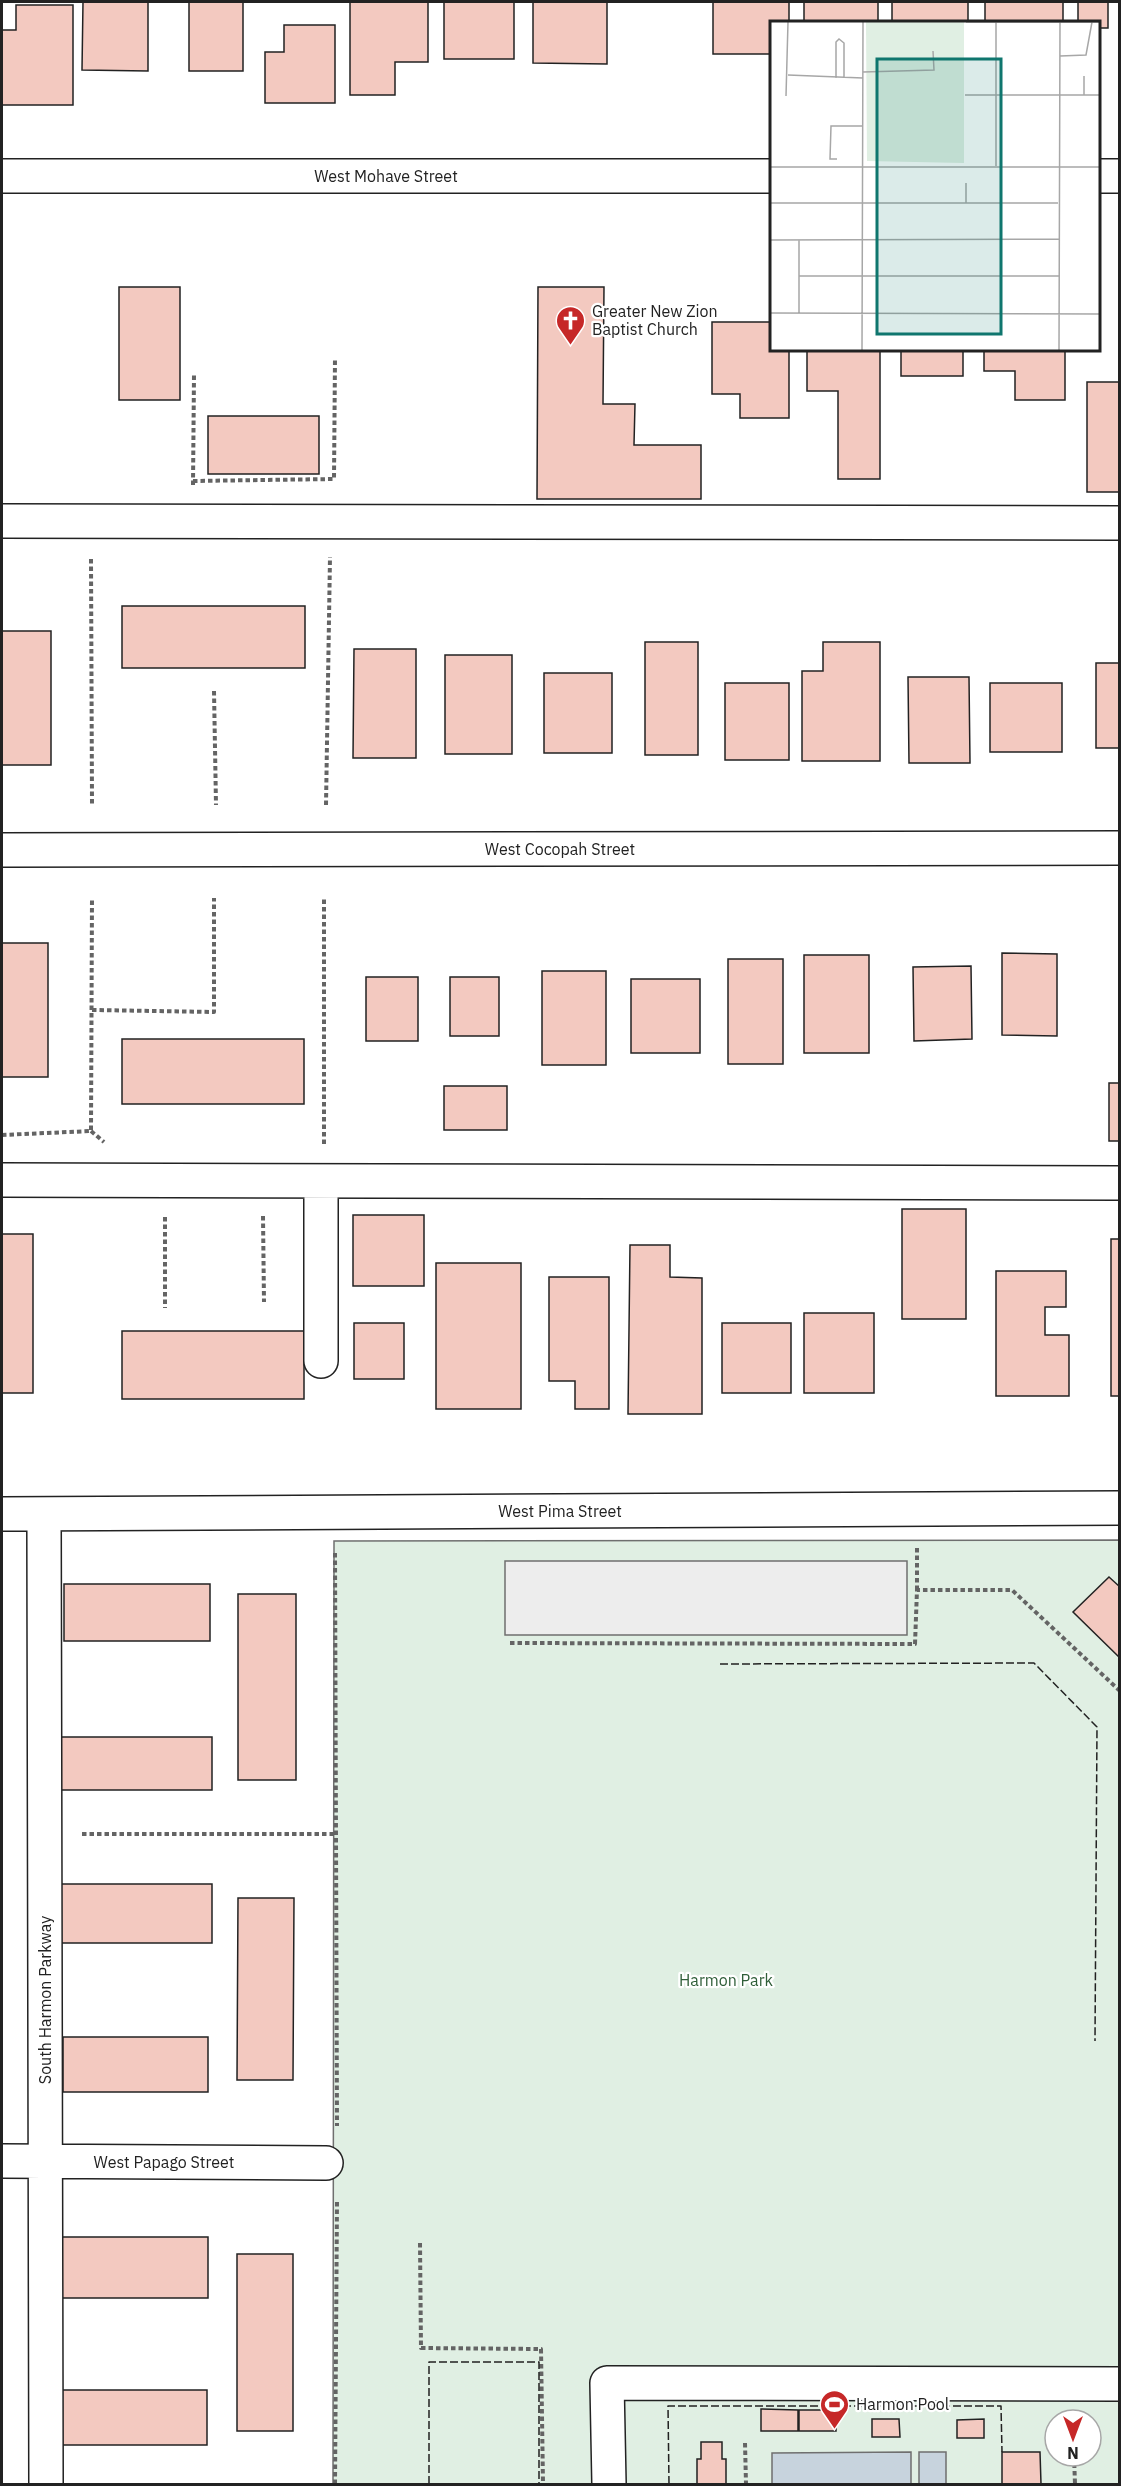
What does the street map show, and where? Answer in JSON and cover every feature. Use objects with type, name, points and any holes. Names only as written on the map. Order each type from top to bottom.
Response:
[{"type":"street","name":"West Mohave Street","points":[[2,176],[770,176]]},
{"type":"street","points":[[1100,176],[1119,176]]},
{"type":"street","points":[[2,521],[1119,523]]},
{"type":"street","name":"West Cocopah Street","points":[[2,850],[1119,848]]},
{"type":"street","points":[[321,1361],[322,1166]]},
{"type":"street","points":[[2,1180],[322,1166],[1119,1183]]},
{"type":"street","name":"West Pima Street","points":[[2,1514],[1119,1508]]},
{"type":"street","name":"South Harmon Parkway","points":[[44,1515],[46,2484]]},
{"type":"street","name":"West Papago Street","points":[[2,2161],[326,2163]]},
{"type":"street","points":[[609,2484],[607,2383],[1119,2384]]},
{"type":"path","points":[[193,481],[334,479],[335,358]]},
{"type":"path","points":[[193,488],[194,375]]},
{"type":"path","points":[[326,805],[330,556]]},
{"type":"path","points":[[90,559],[92,804]]},
{"type":"path","points":[[214,691],[216,805]]},
{"type":"path","points":[[92,898],[91,1131],[102,1142],[114,1142]]},
{"type":"path","points":[[92,1010],[214,1012],[214,898]]},
{"type":"path","points":[[322,1166],[324,898]]},
{"type":"path","points":[[2,1135],[91,1131]]},
{"type":"path","points":[[262,1207],[264,1302]]},
{"type":"path","points":[[165,1215],[165,1308]]},
{"type":"path","points":[[510,1643],[915,1644],[917,1510]]},
{"type":"path","points":[[335,1553],[337,2126]]},
{"type":"path","points":[[917,1590],[1012,1590],[1119,1691]]},
{"type":"path","points":[[76,1834],[336,1834]]},
{"type":"path","points":[[1119,1843],[1119,1910]]},
{"type":"path","points":[[335,2484],[337,2200]]},
{"type":"path","points":[[420,2243],[421,2348],[541,2349],[543,2484]]},
{"type":"path","points":[[745,2443],[746,2484]]},
{"type":"path","points":[[1074,2468],[1075,2484]]},
{"type":"green space","name":"Harmon Park","points":[[1119,1540],[1119,2484],[333,2484],[334,1541]]},
{"type":"shaded area","points":[[505,1561],[907,1561],[907,1635],[505,1635]]},
{"type":"shaded area","points":[[911,2452],[911,2484],[772,2484],[772,2453]]},
{"type":"shaded area","points":[[919,2452],[946,2452],[946,2484],[919,2484]]},
{"type":"building","points":[[83,2],[148,2],[148,71],[82,70]]},
{"type":"building","points":[[189,2],[243,2],[243,71],[189,71]]},
{"type":"building","points":[[350,2],[428,2],[428,62],[395,62],[395,95],[350,95]]},
{"type":"building","points":[[444,2],[514,2],[514,59],[444,59]]},
{"type":"building","points":[[533,2],[607,2],[607,64],[533,63]]},
{"type":"building","points":[[713,2],[789,2],[789,21],[770,21],[770,54],[713,54]]},
{"type":"building","points":[[804,2],[878,2],[878,21],[804,21]]},
{"type":"building","points":[[892,2],[968,2],[968,21],[892,21]]},
{"type":"building","points":[[985,2],[1063,2],[1063,21],[985,21]]},
{"type":"building","points":[[1078,2],[1108,2],[1108,28],[1100,28],[1100,21],[1078,21]]},
{"type":"building","points":[[16,5],[73,5],[73,105],[2,105],[2,30],[16,30]]},
{"type":"building","points":[[284,25],[335,25],[335,103],[265,103],[265,52],[284,52]]},
{"type":"building","points":[[119,287],[180,287],[180,400],[119,400]]},
{"type":"building","name":"Greater New Zion Baptist Church","points":[[538,287],[604,287],[603,404],[635,404],[634,445],[701,445],[701,499],[537,499]]},
{"type":"building","points":[[712,322],[770,322],[770,351],[789,351],[789,418],[740,418],[740,394],[712,394]]},
{"type":"building","points":[[807,351],[880,351],[880,479],[838,479],[838,391],[807,391]]},
{"type":"building","points":[[901,351],[963,351],[963,376],[901,376]]},
{"type":"building","points":[[984,351],[1065,351],[1065,400],[1015,400],[1015,371],[984,371]]},
{"type":"building","points":[[1087,382],[1120,382],[1120,492],[1087,492]]},
{"type":"building","points":[[208,416],[319,416],[319,474],[208,474]]},
{"type":"building","points":[[122,606],[305,606],[305,668],[122,668]]},
{"type":"building","points":[[2,631],[51,631],[51,765],[2,765]]},
{"type":"building","points":[[645,642],[698,642],[698,755],[645,755]]},
{"type":"building","points":[[823,642],[880,642],[880,761],[802,761],[802,671],[823,671]]},
{"type":"building","points":[[354,649],[416,649],[416,758],[353,758]]},
{"type":"building","points":[[445,655],[512,655],[512,754],[445,754]]},
{"type":"building","points":[[1096,663],[1120,663],[1120,748],[1096,748]]},
{"type":"building","points":[[544,673],[612,673],[612,753],[544,753]]},
{"type":"building","points":[[908,677],[969,677],[970,763],[909,763]]},
{"type":"building","points":[[725,683],[789,683],[789,760],[725,760]]},
{"type":"building","points":[[990,683],[1062,683],[1062,752],[990,752]]},
{"type":"building","points":[[2,943],[48,943],[48,1077],[2,1077]]},
{"type":"building","points":[[1002,953],[1057,954],[1057,1036],[1002,1035]]},
{"type":"building","points":[[804,955],[869,955],[869,1053],[804,1053]]},
{"type":"building","points":[[728,959],[783,959],[783,1064],[728,1064]]},
{"type":"building","points":[[971,966],[972,1039],[914,1041],[913,967]]},
{"type":"building","points":[[542,971],[606,971],[606,1065],[542,1065]]},
{"type":"building","points":[[366,977],[418,977],[418,1041],[366,1041]]},
{"type":"building","points":[[450,977],[499,977],[499,1036],[450,1036]]},
{"type":"building","points":[[631,979],[700,979],[700,1053],[631,1053]]},
{"type":"building","points":[[122,1039],[304,1039],[304,1104],[122,1104]]},
{"type":"building","points":[[1109,1083],[1120,1083],[1120,1141],[1109,1141]]},
{"type":"building","points":[[444,1086],[507,1086],[507,1130],[444,1130]]},
{"type":"building","points":[[902,1209],[966,1209],[966,1319],[902,1319]]},
{"type":"building","points":[[353,1215],[424,1215],[424,1286],[353,1286]]},
{"type":"building","points":[[2,1234],[33,1234],[33,1393],[2,1393]]},
{"type":"building","points":[[1111,1239],[1120,1239],[1120,1396],[1111,1396]]},
{"type":"building","points":[[630,1245],[670,1245],[670,1277],[702,1278],[702,1414],[628,1414]]},
{"type":"building","points":[[436,1263],[521,1263],[521,1409],[436,1409]]},
{"type":"building","points":[[996,1271],[1066,1271],[1066,1307],[1045,1307],[1045,1335],[1069,1335],[1069,1396],[996,1396]]},
{"type":"building","points":[[549,1277],[609,1277],[609,1409],[575,1409],[575,1381],[549,1381]]},
{"type":"building","points":[[804,1313],[874,1313],[874,1393],[804,1393]]},
{"type":"building","points":[[354,1323],[404,1323],[404,1379],[354,1379]]},
{"type":"building","points":[[722,1323],[791,1323],[791,1393],[722,1393]]},
{"type":"building","points":[[122,1331],[304,1331],[304,1399],[122,1399]]},
{"type":"building","points":[[1109,1577],[1120,1587],[1120,1658],[1073,1612]]},
{"type":"building","points":[[64,1584],[210,1584],[210,1641],[64,1641]]},
{"type":"building","points":[[238,1594],[296,1594],[296,1780],[238,1780]]},
{"type":"building","points":[[61,1737],[212,1737],[212,1790],[61,1790]]},
{"type":"building","points":[[61,1884],[212,1884],[212,1943],[61,1943]]},
{"type":"building","points":[[238,1898],[294,1898],[293,2080],[237,2080]]},
{"type":"building","points":[[63,2037],[208,2037],[208,2092],[63,2092]]},
{"type":"building","points":[[61,2237],[208,2237],[208,2298],[61,2298]]},
{"type":"building","points":[[237,2254],[293,2254],[293,2431],[237,2431]]},
{"type":"building","points":[[61,2390],[207,2390],[207,2445],[61,2445]]},
{"type":"building","points":[[761,2409],[798,2410],[798,2431],[761,2431]]},
{"type":"building","points":[[799,2410],[836,2410],[836,2431],[799,2431]]},
{"type":"building","points":[[872,2419],[899,2419],[900,2437],[872,2437]]},
{"type":"building","points":[[984,2419],[984,2438],[957,2438],[957,2420]]},
{"type":"building","points":[[701,2442],[722,2442],[722,2459],[726,2459],[726,2484],[697,2484],[697,2459],[701,2459]]},
{"type":"building","points":[[1002,2452],[1040,2452],[1041,2484],[1002,2484]]},
{"type":"fence","points":[[720,1664],[1034,1663],[1097,1727],[1095,2041]]},
{"type":"fence","points":[[429,2484],[429,2362],[539,2362],[539,2484]]},
{"type":"fence","points":[[669,2484],[668,2406],[1001,2406],[1002,2452]]},
{"type":"place","name":"Greater New Zion Baptist Church","points":[[571,346]]},
{"type":"place","name":"Harmon Pool","points":[[835,2430]]}]
